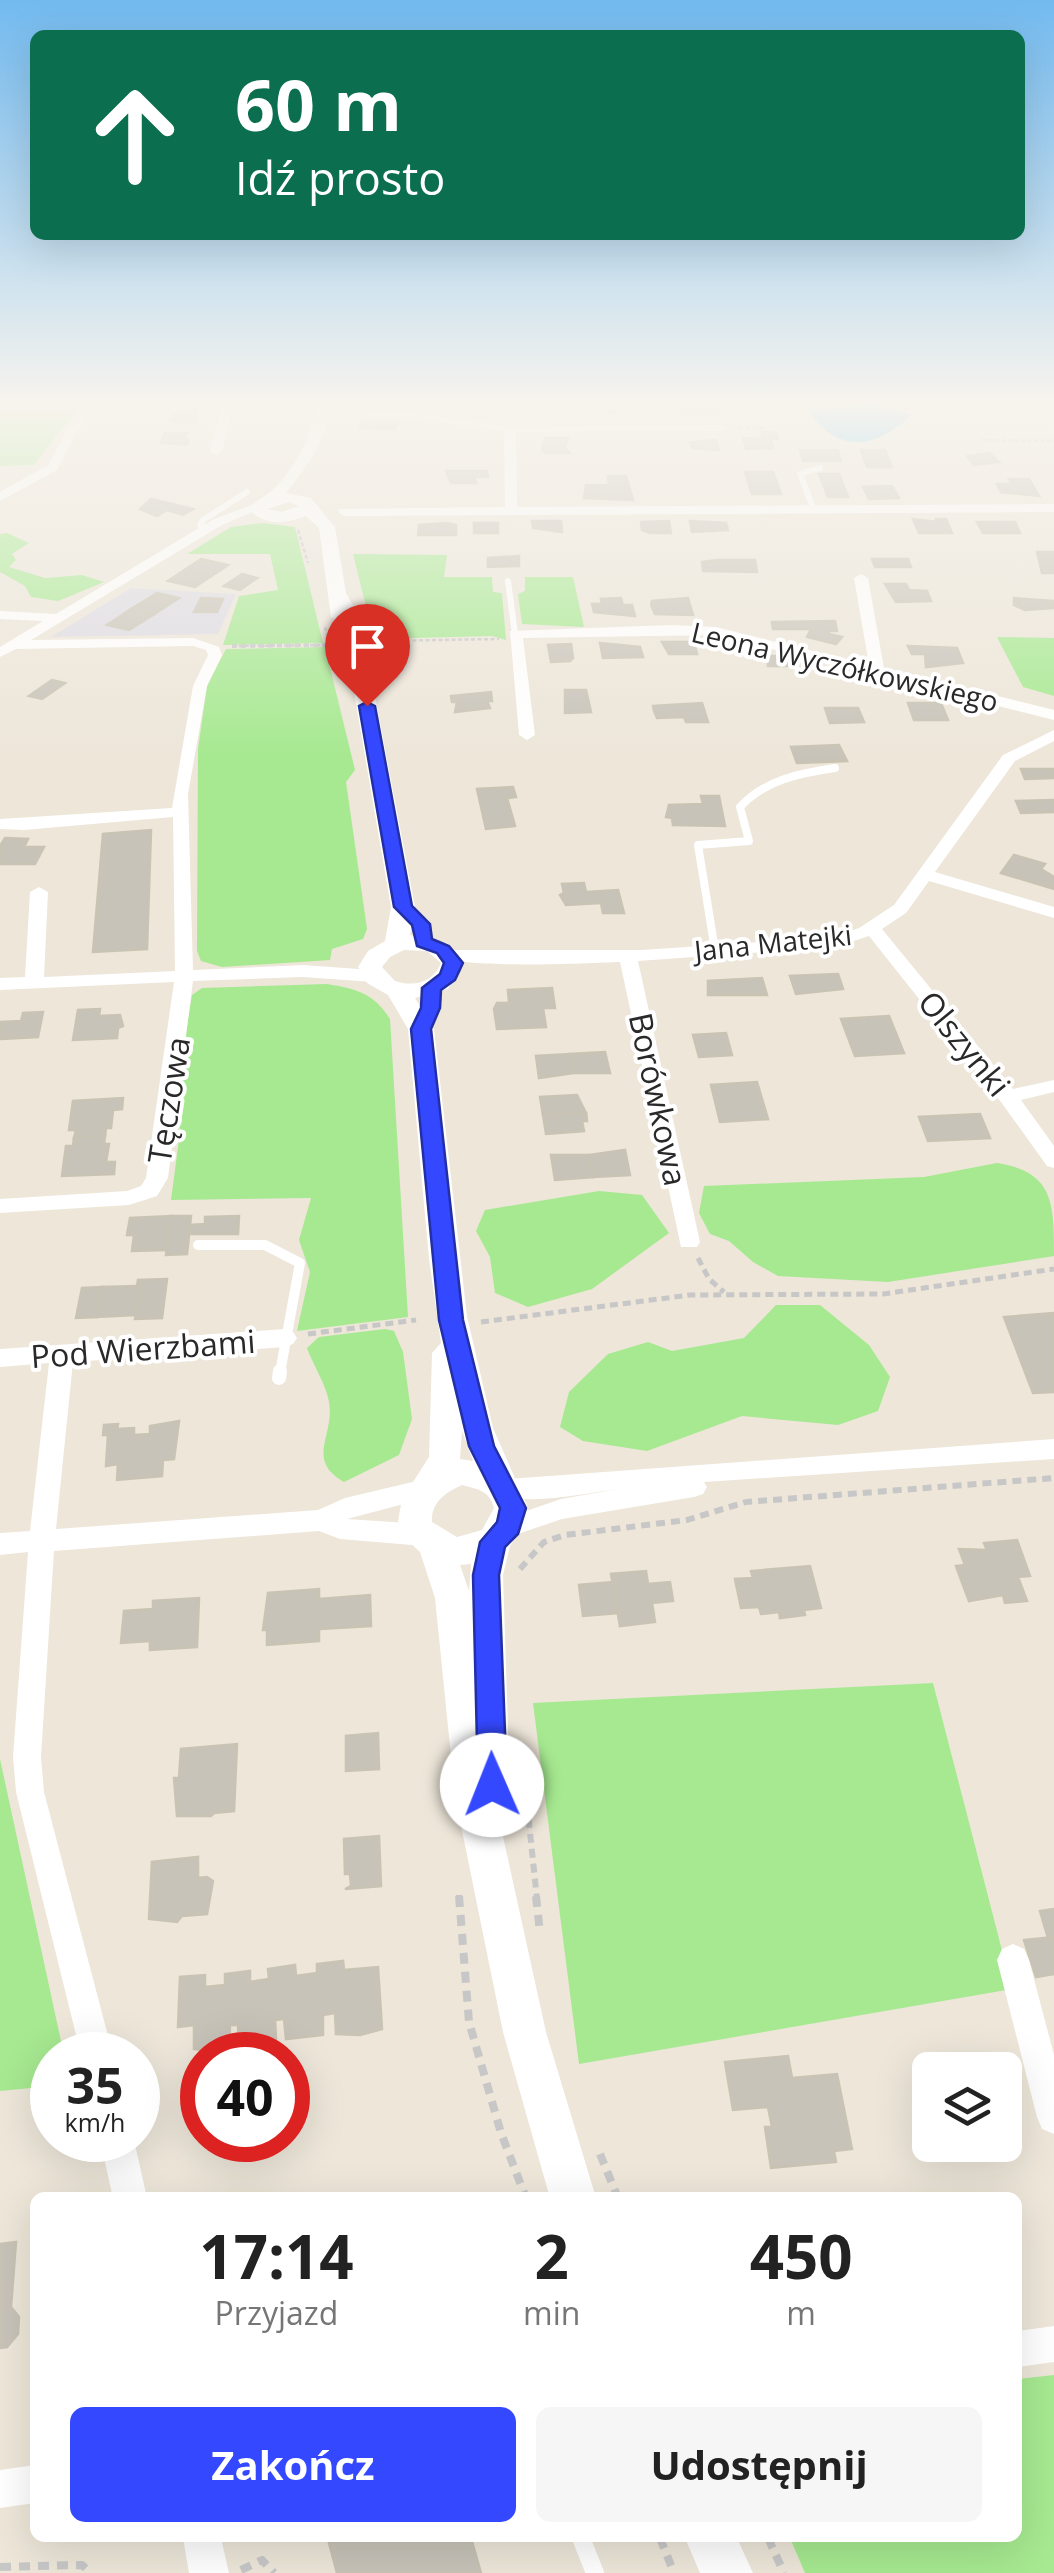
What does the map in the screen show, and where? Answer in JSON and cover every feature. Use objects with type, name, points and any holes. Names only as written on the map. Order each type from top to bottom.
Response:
[{"type":"street","points":[[0,653],[228,519]]},
{"type":"street","points":[[295,519],[326,533]]},
{"type":"street","points":[[320,519],[325,523],[339,597],[343,644],[360,675],[403,907],[381,959]]},
{"type":"street","points":[[861,578],[877,670]]},
{"type":"street","points":[[0,617],[55,620]]},
{"type":"street","name":"Leona Wyczółkowskiego","points":[[515,639],[700,629],[1054,715]]},
{"type":"street","points":[[515,639],[527,735]]},
{"type":"street","points":[[15,644],[193,642],[212,647],[215,655],[200,686],[179,812],[186,947],[183,977]]},
{"type":"street","name":"Jana Matejki","points":[[444,971],[522,961],[834,942],[872,928],[900,909],[1009,758],[1054,735]]},
{"type":"street","points":[[0,824],[179,812]]},
{"type":"street","points":[[922,874],[1054,913]]},
{"type":"street","points":[[34,982],[39,892]]},
{"type":"street","points":[[403,907],[420,924],[424,942],[444,971]]},
{"type":"street","name":"Olszynki","points":[[872,928],[1008,1097],[1054,1161]]},
{"type":"street","points":[[0,984],[303,971],[381,959],[424,942]]},
{"type":"street","name":"Borówkowa","points":[[628,955],[690,1242]]},
{"type":"street","points":[[381,959],[421,1029],[451,1320],[471,1410],[513,1508],[486,1575],[492,1785],[488,1860]]},
{"type":"street","points":[[398,990],[444,971]]},
{"type":"street","points":[[421,1029],[444,971]]},
{"type":"street","name":"Tęczowa","points":[[0,1206],[129,1198],[149,1191],[157,1178],[183,977]]},
{"type":"street","points":[[1008,1097],[1054,1086]]},
{"type":"street","points":[[451,1320],[444,1401],[445,1456],[415,1513],[450,1574],[460,1638],[471,1776],[508,1976],[539,2095],[571,2192]]},
{"type":"street","name":"Pod Wierzbami","points":[[0,1358],[285,1338]]},
{"type":"street","points":[[62,1354],[42,1541],[28,1757],[30,1792],[90,2032]]},
{"type":"street","points":[[0,1544],[320,1520],[344,1508],[428,1486],[462,1472],[478,1473],[500,1484],[545,1488],[647,1476],[1054,1449]]},
{"type":"street","points":[[320,1520],[340,1528],[428,1539],[467,1551],[561,1509],[801,1468]]},
{"type":"street","points":[[1013,1960],[1054,2118]]},
{"type":"street","points":[[122,2162],[129,2192]]},
{"type":"street","points":[[1022,2348],[1054,2344]]},
{"type":"street","points":[[0,2489],[30,2485]]},
{"type":"street","points":[[203,2542],[210,2573]]},
{"type":"street","points":[[713,2542],[727,2573]]},
{"type":"lane","points":[[205,519],[200,525],[208,529]]},
{"type":"lane","points":[[508,581],[515,639]]},
{"type":"lane","points":[[715,950],[698,845],[749,842],[740,806],[748,796],[804,772],[835,768]]},
{"type":"lane","points":[[198,1245],[273,1245],[288,1251],[300,1263],[280,1378]]},
{"type":"lane","points":[[582,2542],[594,2573]]},
{"type":"path","points":[[368,642],[515,639]]},
{"type":"path","points":[[212,647],[330,645]]},
{"type":"path","points":[[690,1242],[709,1279],[726,1294]]},
{"type":"path","points":[[490,1320],[620,1302],[726,1294],[884,1294],[1054,1269]]},
{"type":"path","points":[[285,1338],[416,1320]]},
{"type":"path","points":[[565,1535],[686,1520],[746,1502],[1054,1478]]},
{"type":"path","points":[[526,1794],[542,1947]]},
{"type":"path","points":[[594,2142],[615,2192]]},
{"type":"path","points":[[662,2542],[674,2573]]},
{"type":"path","points":[[770,2542],[784,2573]]},
{"type":"path","points":[[234,2573],[262,2560],[274,2573]]},
{"type":"path","points":[[0,2567],[82,2565],[91,2573]]},
{"type":"shaded area","points":[[131,588],[236,594],[218,634],[51,637]]},
{"type":"green space","points":[[262,523],[295,527],[323,643],[223,645],[239,596],[278,590],[270,554],[187,554],[231,527]]},
{"type":"green space","points":[[7,533],[29,543],[12,554],[16,560],[9,567],[45,578],[82,575],[104,582],[58,601],[31,597],[25,586],[0,572],[0,534]]},
{"type":"green space","points":[[353,554],[447,555],[444,577],[492,577],[493,592],[502,593],[506,640],[492,636],[374,639]]},
{"type":"green space","points":[[525,577],[573,577],[584,627],[522,624],[518,594],[525,591]]},
{"type":"green space","points":[[997,637],[1054,638],[1054,696],[1023,687]]},
{"type":"green space","points":[[325,647],[355,770],[346,782],[367,929],[363,939],[332,949],[330,960],[222,967],[201,961],[197,951],[198,749],[207,686],[226,649]]},
{"type":"green space","points":[[327,984],[363,994],[390,1019],[408,1317],[297,1331],[310,1272],[299,1240],[311,1198],[171,1200],[180,1132],[176,1094],[192,995],[202,988]]},
{"type":"green space","points":[[997,1163],[1030,1174],[1047,1193],[1054,1256],[888,1282],[778,1276],[753,1262],[729,1241],[710,1234],[699,1213],[704,1186],[924,1177]]},
{"type":"green space","points":[[599,1191],[642,1195],[669,1233],[592,1289],[528,1307],[495,1293],[490,1257],[476,1231],[485,1210]]},
{"type":"green space","points":[[776,1305],[820,1305],[869,1345],[890,1377],[878,1411],[838,1425],[742,1416],[647,1451],[583,1441],[560,1427],[569,1392],[608,1354],[648,1342],[672,1351],[744,1338]]},
{"type":"green space","points":[[394,1331],[403,1352],[412,1419],[399,1455],[344,1482],[326,1465],[329,1402],[307,1348],[319,1337]]},
{"type":"green space","points":[[933,1683],[1012,1989],[579,2064],[533,1703]]},
{"type":"green space","points":[[0,1759],[59,2032],[30,2032],[30,2088],[0,2091]]},
{"type":"green space","points":[[1054,2375],[1054,2573],[805,2573],[792,2542],[1022,2542],[1022,2379]]},
{"type":"building","points":[[913,519],[946,519],[952,533],[919,533]]},
{"type":"building","points":[[532,521],[561,521],[562,532],[533,528]]},
{"type":"building","points":[[669,521],[671,533],[642,530],[641,522]]},
{"type":"building","points":[[690,521],[726,523],[728,530],[692,532]]},
{"type":"building","points":[[977,522],[1015,522],[1020,533],[983,533]]},
{"type":"building","points":[[474,523],[498,523],[498,533],[474,533]]},
{"type":"building","points":[[419,525],[456,525],[456,535],[418,535]]},
{"type":"building","points":[[1037,552],[1054,552],[1054,573],[1042,573]]},
{"type":"building","points":[[519,556],[519,566],[488,567],[488,558]]},
{"type":"building","points":[[201,559],[228,565],[195,587],[168,581]]},
{"type":"building","points":[[872,559],[908,559],[911,567],[875,567]]},
{"type":"building","points":[[755,560],[757,572],[703,571],[702,562]]},
{"type":"building","points":[[242,574],[257,578],[240,590],[224,586]]},
{"type":"building","points":[[885,584],[906,584],[909,590],[927,591],[931,601],[896,602]]},
{"type":"building","points":[[157,593],[179,598],[153,615],[131,609]]},
{"type":"building","points":[[201,598],[223,599],[217,612],[194,612]]},
{"type":"building","points":[[621,598],[623,605],[632,605],[635,616],[594,612],[592,604],[602,604],[601,599]]},
{"type":"building","points":[[688,598],[693,615],[655,614],[651,605],[652,601]]},
{"type":"building","points":[[1014,598],[1054,601],[1054,608],[1025,610],[1014,605]]},
{"type":"building","points":[[131,609],[153,615],[129,630],[107,625]]},
{"type":"building","points":[[835,621],[837,631],[828,631],[842,637],[836,644],[807,637],[811,629],[773,629],[772,622]]},
{"type":"building","points":[[662,642],[694,642],[697,654],[669,654]]},
{"type":"building","points":[[600,643],[640,647],[643,657],[603,658]]},
{"type":"building","points":[[571,644],[570,661],[551,662],[548,645]]},
{"type":"building","points":[[908,646],[957,648],[963,663],[926,667],[925,654],[912,654]]},
{"type":"building","points":[[767,656],[794,656],[796,666],[768,666]]},
{"type":"building","points":[[52,680],[65,683],[42,699],[29,696]]},
{"type":"building","points":[[565,690],[586,690],[591,712],[565,713]]},
{"type":"building","points":[[491,692],[492,701],[487,701],[490,708],[455,712],[457,702],[452,702],[451,696]]},
{"type":"building","points":[[702,703],[708,722],[686,722],[684,717],[657,718],[653,706]]},
{"type":"building","points":[[908,703],[941,703],[948,720],[914,720]]},
{"type":"building","points":[[825,708],[858,708],[864,722],[830,723]]},
{"type":"building","points":[[839,745],[847,761],[797,763],[791,747]]},
{"type":"building","points":[[1021,769],[1054,769],[1054,778],[1025,779]]},
{"type":"building","points":[[513,787],[516,797],[507,798],[515,826],[486,829],[477,789]]},
{"type":"building","points":[[701,796],[719,796],[725,826],[673,825],[672,818],[666,817],[669,805],[703,804]]},
{"type":"building","points":[[1054,800],[1054,812],[1021,813],[1016,801]]},
{"type":"building","points":[[151,830],[147,949],[93,952],[103,834]]},
{"type":"building","points":[[5,838],[28,839],[24,847],[44,847],[35,864],[0,864],[0,846]]},
{"type":"building","points":[[1014,855],[1045,864],[1041,869],[1054,877],[1054,889],[1001,873]]},
{"type":"building","points":[[584,883],[586,892],[618,890],[624,913],[603,913],[601,903],[566,905],[560,895],[564,893],[562,884]]},
{"type":"building","points":[[838,974],[843,989],[796,994],[790,976]]},
{"type":"building","points":[[762,978],[767,995],[708,995],[708,981]]},
{"type":"building","points":[[552,988],[555,1008],[543,1008],[546,1027],[497,1029],[494,1009],[497,1003],[509,1003],[508,990]]},
{"type":"building","points":[[100,1009],[99,1016],[120,1015],[123,1026],[118,1028],[117,1038],[73,1040],[78,1010]]},
{"type":"building","points":[[43,1012],[38,1037],[0,1039],[0,1022],[21,1021],[23,1013]]},
{"type":"building","points":[[889,1016],[904,1053],[855,1056],[841,1019]]},
{"type":"building","points":[[726,1033],[732,1055],[699,1057],[693,1035]]},
{"type":"building","points":[[605,1052],[610,1073],[574,1073],[570,1054]]},
{"type":"building","points":[[570,1054],[574,1073],[539,1078],[536,1056]]},
{"type":"building","points":[[757,1082],[768,1119],[720,1122],[711,1085]]},
{"type":"building","points":[[577,1095],[586,1113],[543,1115],[540,1097]]},
{"type":"building","points":[[123,1098],[122,1109],[113,1110],[111,1128],[106,1128],[105,1136],[74,1138],[76,1130],[69,1130],[73,1101]]},
{"type":"building","points":[[586,1113],[587,1121],[582,1121],[584,1131],[546,1134],[543,1115]]},
{"type":"building","points":[[980,1114],[990,1138],[928,1141],[919,1117]]},
{"type":"building","points":[[105,1136],[104,1144],[109,1144],[106,1162],[115,1162],[114,1174],[62,1176],[66,1146],[73,1146],[74,1138]]},
{"type":"building","points":[[625,1150],[630,1175],[593,1177],[589,1155]]},
{"type":"building","points":[[551,1155],[589,1155],[593,1177],[555,1180]]},
{"type":"building","points":[[171,1216],[191,1216],[187,1254],[166,1255]]},
{"type":"building","points":[[171,1216],[166,1250],[132,1251],[134,1235],[127,1235],[130,1218]]},
{"type":"building","points":[[239,1216],[238,1234],[189,1234],[190,1225],[205,1224],[205,1217]]},
{"type":"building","points":[[167,1279],[162,1318],[135,1319],[141,1286],[137,1286],[138,1280]]},
{"type":"building","points":[[141,1286],[136,1315],[97,1317],[102,1287]]},
{"type":"building","points":[[102,1287],[97,1317],[76,1318],[82,1288]]},
{"type":"building","points":[[1054,1313],[1054,1392],[1033,1393],[1004,1317]]},
{"type":"building","points":[[179,1421],[174,1459],[163,1460],[162,1476],[117,1480],[118,1464],[106,1466],[108,1435],[103,1435],[104,1425],[134,1428],[134,1435],[150,1434],[150,1426]]},
{"type":"building","points":[[1017,1540],[1030,1576],[1018,1577],[1027,1601],[1005,1603],[1003,1595],[969,1601],[956,1566],[965,1565],[959,1549],[987,1550],[984,1543]]},
{"type":"building","points":[[810,1566],[821,1608],[804,1610],[805,1615],[780,1618],[779,1612],[761,1614],[759,1607],[741,1608],[735,1579],[753,1578],[751,1571]]},
{"type":"building","points":[[646,1571],[648,1584],[670,1582],[673,1601],[652,1603],[655,1622],[620,1626],[611,1574]]},
{"type":"building","points":[[613,1582],[618,1613],[583,1616],[579,1585]]},
{"type":"building","points":[[319,1589],[319,1599],[370,1595],[371,1626],[319,1629],[319,1641],[267,1645],[267,1630],[263,1630],[268,1593]]},
{"type":"building","points":[[199,1598],[197,1647],[150,1650],[150,1641],[121,1643],[124,1611],[153,1609],[153,1601]]},
{"type":"building","points":[[378,1733],[379,1769],[346,1771],[346,1736]]},
{"type":"building","points":[[237,1744],[234,1811],[177,1816],[174,1778],[179,1778],[181,1749]]},
{"type":"building","points":[[379,1836],[381,1886],[345,1889],[351,1886],[350,1874],[345,1874],[344,1839]]},
{"type":"building","points":[[198,1857],[198,1878],[213,1881],[207,1914],[182,1916],[177,1922],[149,1919],[152,1862]]},
{"type":"building","points":[[1054,1909],[1054,1937],[1048,1938],[1040,1911]]},
{"type":"building","points":[[1054,1937],[1054,1974],[1036,1977],[1024,1940]]},
{"type":"building","points":[[343,1961],[344,1970],[378,1967],[382,2029],[360,2035],[336,2034],[335,2013],[323,2015],[323,2035],[310,2036],[310,2032],[285,2032],[284,2019],[275,2020],[276,2032],[238,2032],[238,2025],[230,2025],[230,2032],[194,2032],[194,2025],[178,2027],[180,1977],[205,1975],[205,1987],[225,1985],[225,1974],[250,1971],[250,1982],[269,1979],[268,1969],[295,1965],[296,1976],[317,1973],[317,1964]]},
{"type":"building","points":[[788,2056],[792,2078],[837,2074],[852,2149],[834,2151],[836,2162],[771,2168],[765,2127],[772,2127],[768,2107],[733,2110],[725,2062]]},
{"type":"building","points":[[16,2242],[11,2307],[19,2317],[18,2334],[7,2347],[0,2348],[0,2244]]},
{"type":"building","points":[[329,2542],[472,2542],[481,2573],[337,2573]]},
{"type":"route","points":[[367,706],[403,907],[420,924],[424,942],[450,955],[453,963],[449,976],[431,988],[430,1008],[421,1029],[451,1320],[466,1394],[482,1446],[513,1508],[508,1527],[494,1542],[486,1575],[492,1785]]}]
